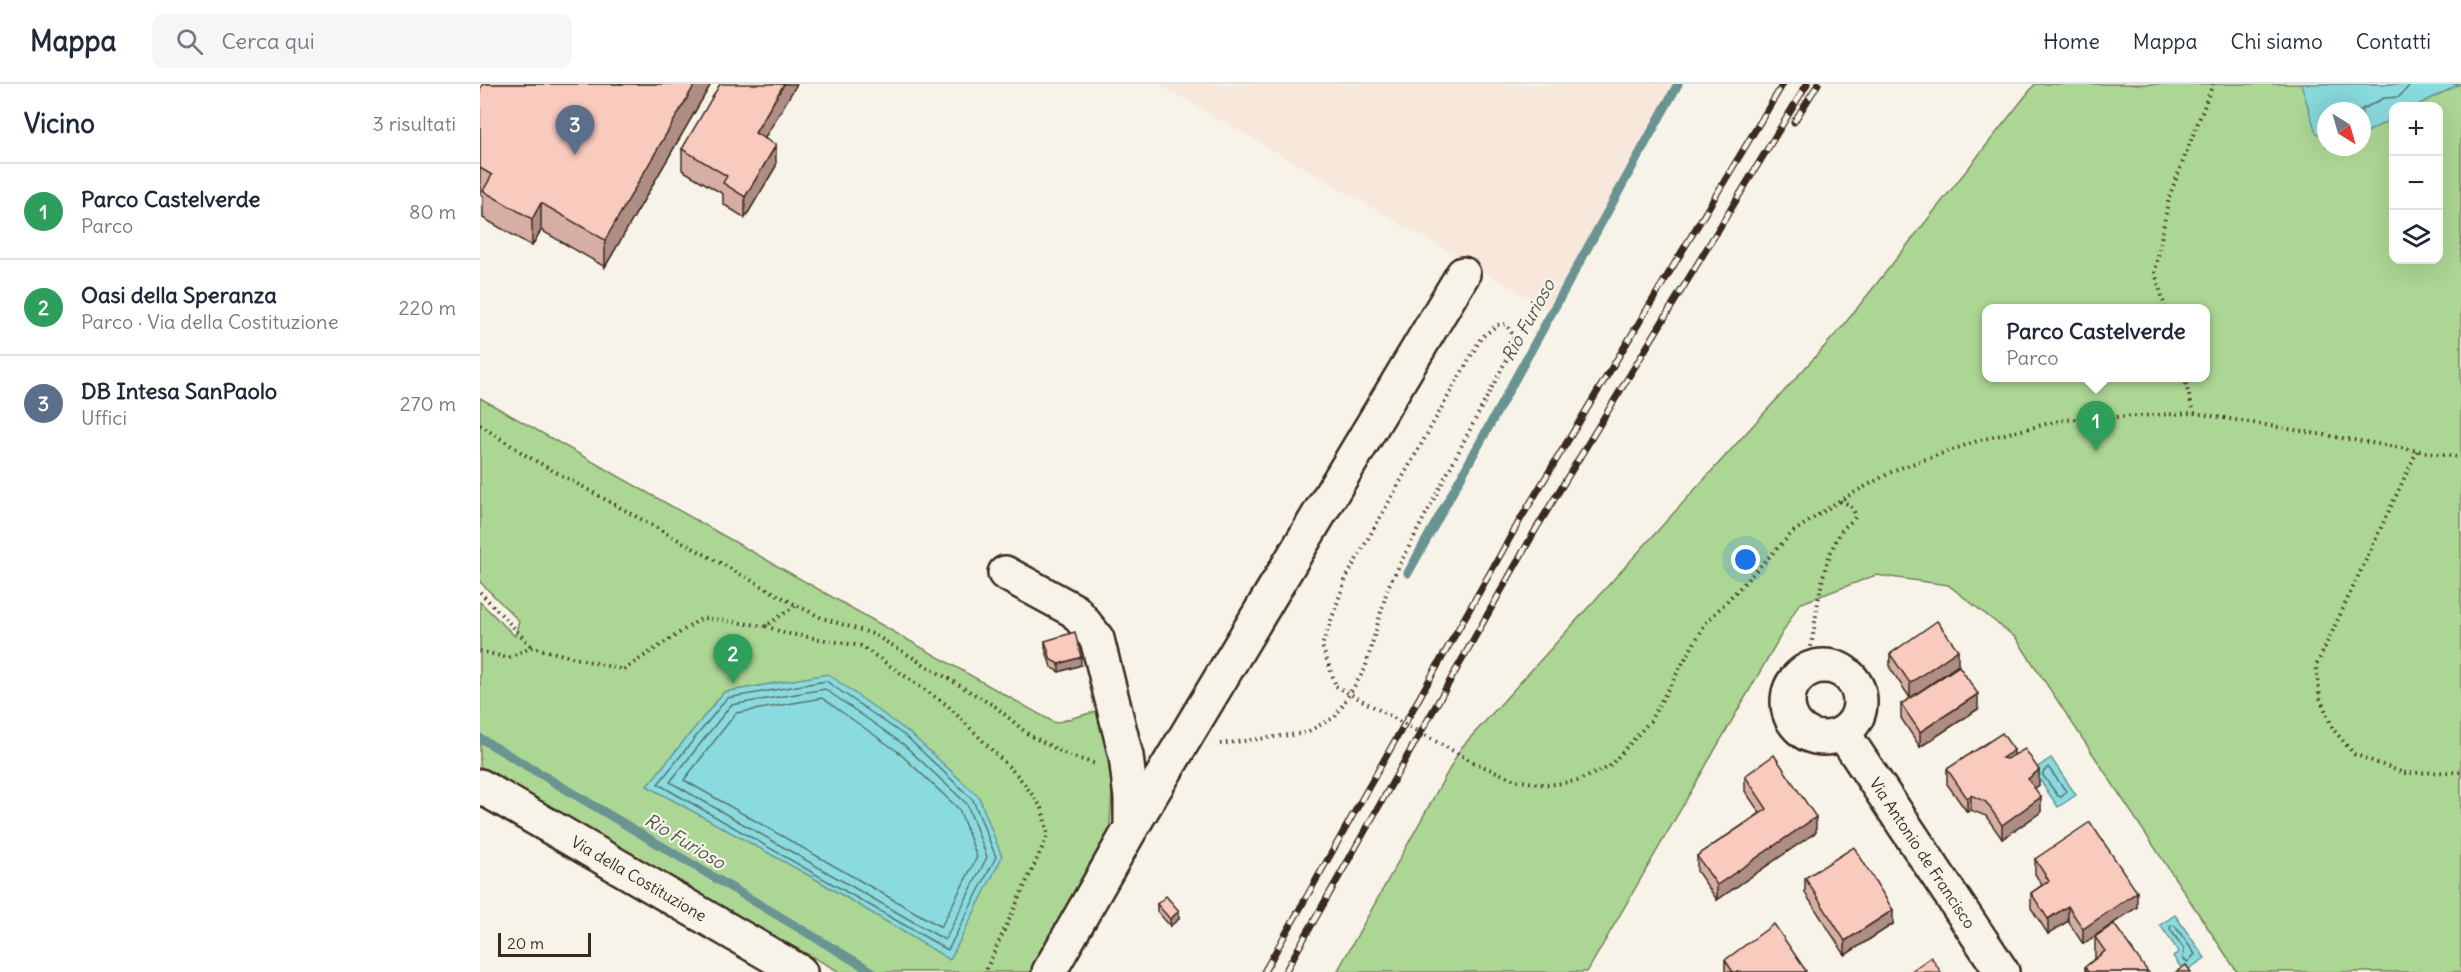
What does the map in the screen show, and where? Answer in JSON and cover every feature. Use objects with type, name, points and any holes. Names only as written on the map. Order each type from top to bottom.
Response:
[{"type":"street","points":[[1049,972],[1175,752],[1463,274]]},
{"type":"street","points":[[1005,573],[1075,611],[1097,639],[1129,774],[1131,828]]},
{"type":"street","points":[[1830,666],[1842,670],[1856,683],[1861,701],[1859,714],[1843,733],[1821,738],[1810,736],[1793,721],[1789,710],[1791,687],[1806,670],[1830,666]]},
{"type":"street","name":"Via Antonio de Francisco","points":[[1843,733],[2002,972]]},
{"type":"street","name":"Via della Costituzione","points":[[480,786],[800,972]]},
{"type":"path","points":[[2164,304],[2155,272],[2169,197],[2213,84]]},
{"type":"path","points":[[1175,752],[1305,733],[1335,717],[1365,669],[1388,587],[1513,347],[1513,335],[1506,324],[1497,325],[1481,338],[1346,578],[1322,646],[1336,686],[1473,762],[1515,780],[1546,785],[1577,781],[1609,767],[1650,721],[1705,624],[1793,532],[1839,501],[1895,470],[2001,435],[2063,420],[2194,413],[2461,458]]},
{"type":"path","points":[[2185,382],[2194,413]]},
{"type":"path","points":[[480,425],[527,456],[796,605],[822,618],[873,634],[996,707],[1029,735],[1070,756],[1129,774]]},
{"type":"path","points":[[2417,451],[2316,666],[2320,698],[2334,729],[2355,754],[2404,773],[2461,772]]},
{"type":"path","points":[[1806,670],[1819,612],[1821,586],[1829,556],[1843,528],[1855,517],[1854,510],[1849,504],[1839,501]]},
{"type":"path","points":[[480,592],[532,647],[623,670],[702,618],[766,626],[784,633],[861,646],[947,705],[1019,777],[1042,808],[1048,835],[985,972]]},
{"type":"path","points":[[766,626],[796,605]]},
{"type":"path","points":[[480,651],[508,658],[532,647]]},
{"type":"shaded area","points":[[1158,84],[1683,84],[1555,313]]},
{"type":"green space","points":[[2035,84],[2461,84],[2461,972],[2237,972],[2016,638],[1948,585],[1876,575],[1799,604],[1587,972],[1337,972],[1461,748],[1843,326]]},
{"type":"green space","points":[[480,398],[1055,723],[1101,710],[1114,757],[1107,873],[1050,972],[840,972],[550,813],[480,766],[480,602],[515,636],[519,621],[480,582]]},
{"type":"water","points":[[2301,84],[2460,84],[2424,102],[2389,102],[2389,120],[2371,130],[2371,102],[2317,102],[2316,133]]},
{"type":"water","points":[[828,674],[911,734],[979,797],[1002,857],[950,960],[817,880],[647,786],[724,692]]},
{"type":"water","points":[[2051,758],[2076,795],[2058,807],[2033,770]]},
{"type":"water","points":[[2175,915],[2205,958],[2184,972],[2173,956],[2179,952],[2160,925]]},
{"type":"building","points":[[483,84],[695,84],[605,240],[541,203],[532,219],[483,191],[492,175],[480,168],[480,89]]},
{"type":"building","points":[[720,84],[784,84],[755,133],[776,145],[745,197],[723,183],[727,176],[682,149]]},
{"type":"building","points":[[1937,621],[1958,650],[1910,683],[1890,654]]},
{"type":"building","points":[[1075,632],[1081,657],[1059,664],[1051,660],[1045,641]]},
{"type":"building","points":[[1959,666],[1978,694],[1920,732],[1901,704]]},
{"type":"building","points":[[2002,733],[2014,750],[2002,758],[2007,759],[2025,749],[2039,770],[2028,779],[2041,797],[2002,825],[1986,802],[1971,795],[1967,798],[1947,769]]},
{"type":"building","points":[[1774,755],[1816,817],[1717,885],[1697,856],[1767,809],[1745,776]]},
{"type":"building","points":[[2090,822],[2137,892],[2083,929],[2068,906],[2048,919],[2031,893],[2049,881],[2035,859]]},
{"type":"building","points":[[1854,847],[1893,910],[1845,941],[1805,878]]},
{"type":"building","points":[[1166,896],[1179,911],[1170,919],[1157,904]]},
{"type":"building","points":[[1774,924],[1806,971],[1733,972],[1725,960]]},
{"type":"building","points":[[2114,924],[2148,972],[2088,972],[2085,967],[2105,951],[2095,937]]},
{"type":"building","points":[[1931,957],[1941,972],[1910,972]]},
{"type":"building","points":[[2186,965],[2191,972],[2176,972]]},
{"type":"waterway","name":"Rio Furioso","points":[[1408,573],[1678,84]]},
{"type":"waterway","name":"Rio Furioso","points":[[480,738],[873,972]]},
{"type":"railway","points":[[1264,972],[1520,520],[1783,84]]},
{"type":"railway","points":[[1285,972],[1536,529],[1807,84]]},
{"type":"railway","points":[[1794,122],[1818,84]]},
{"type":"place","name":"DB Intesa SanPaolo","points":[[575,155]]},
{"type":"place","name":"Parco Castelverde","points":[[2096,451]]},
{"type":"place","name":"Oasi della Speranza","points":[[733,684]]}]
